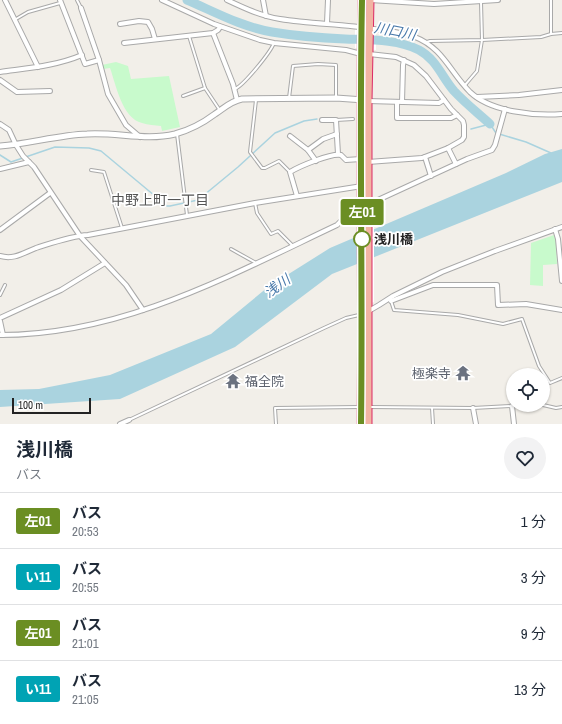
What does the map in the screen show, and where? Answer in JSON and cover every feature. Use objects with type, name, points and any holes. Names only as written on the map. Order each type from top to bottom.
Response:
[{"type":"highway","points":[[362,0],[360,99],[361,186],[365,209]]},
{"type":"highway","points":[[368,424],[365,407],[365,209],[368,162],[370,0]]},
{"type":"highway","points":[[361,424],[365,407]]},
{"type":"street","points":[[5,0],[38,67]]},
{"type":"street","points":[[162,0],[220,27],[245,36],[274,43],[361,51]]},
{"type":"street","points":[[228,0],[249,11],[266,16],[289,20],[401,32],[425,42],[443,57],[464,85],[477,97],[494,106],[504,110],[562,114]]},
{"type":"street","points":[[263,0],[266,16]]},
{"type":"street","points":[[327,24],[328,0]]},
{"type":"street","points":[[370,0],[434,2],[498,0]]},
{"type":"street","points":[[60,1],[85,64],[99,60]]},
{"type":"street","points":[[81,8],[99,60],[108,94],[126,125],[140,137]]},
{"type":"street","points":[[120,24],[139,21],[148,22],[155,39]]},
{"type":"street","points":[[124,43],[213,33],[220,27]]},
{"type":"street","points":[[213,33],[237,100]]},
{"type":"street","points":[[0,256],[8,258],[15,257],[35,248],[80,236],[255,203],[361,186],[365,183],[365,168],[368,162],[425,157],[448,148],[462,140],[464,137],[464,123],[444,100],[424,73],[414,65],[404,60],[392,56],[369,52]]},
{"type":"street","points":[[0,72],[53,64],[82,55]]},
{"type":"street","points":[[402,102],[404,60]]},
{"type":"street","points":[[0,80],[17,92],[50,91]]},
{"type":"street","points":[[477,97],[518,95],[562,90]]},
{"type":"street","points":[[0,146],[16,145],[81,134],[158,137],[176,134],[196,126],[237,100],[336,98],[360,99],[368,101],[439,102],[444,100]]},
{"type":"street","points":[[397,102],[398,118],[451,118],[457,115]]},
{"type":"street","points":[[0,321],[1,335],[33,334],[72,329],[143,310],[197,291],[337,225],[346,216],[365,209],[456,164],[492,150],[495,145],[504,110]]},
{"type":"street","points":[[322,120],[336,120],[338,154]]},
{"type":"street","points":[[0,124],[9,130],[23,156],[34,167],[80,236],[126,285],[143,310]]},
{"type":"street","points":[[308,150],[323,139],[337,134]]},
{"type":"street","points":[[290,136],[308,150],[316,161]]},
{"type":"street","points":[[448,148],[456,164]]},
{"type":"street","points":[[297,196],[290,172],[338,154],[346,160],[361,159]]},
{"type":"street","points":[[425,157],[432,176]]},
{"type":"street","points":[[0,169],[28,161]]},
{"type":"street","points":[[0,230],[50,193]]},
{"type":"street","points":[[390,300],[456,266],[562,227]]},
{"type":"street","points":[[555,229],[558,239],[562,281]]},
{"type":"street","points":[[0,318],[52,295],[105,263]]},
{"type":"street","points":[[366,309],[433,285],[497,284],[498,305],[526,304],[562,310]]},
{"type":"street","points":[[473,408],[476,424]]},
{"type":"street","points":[[513,412],[514,424]]},
{"type":"street","points":[[120,424],[129,420]]},
{"type":"lane","points":[[77,0],[81,8]]},
{"type":"lane","points":[[464,85],[477,71],[482,40],[480,0]]},
{"type":"lane","points":[[551,0],[551,34]]},
{"type":"lane","points":[[14,20],[28,12],[60,1]]},
{"type":"lane","points":[[425,42],[541,37],[562,33]]},
{"type":"lane","points":[[189,35],[205,88],[220,110]]},
{"type":"lane","points":[[234,89],[251,74],[272,48],[274,43]]},
{"type":"lane","points":[[288,99],[293,66],[318,64],[336,64],[336,98]]},
{"type":"lane","points":[[184,96],[205,88]]},
{"type":"lane","points":[[256,99],[250,152],[262,168],[279,161],[290,172]]},
{"type":"lane","points":[[336,120],[353,119]]},
{"type":"lane","points":[[176,134],[187,216]]},
{"type":"lane","points":[[91,170],[104,172],[122,228]]},
{"type":"lane","points":[[255,203],[257,213],[271,234],[278,231],[293,246]]},
{"type":"lane","points":[[231,249],[256,263]]},
{"type":"lane","points":[[0,295],[5,285]]},
{"type":"lane","points":[[390,300],[394,310],[458,315],[503,324],[522,319],[539,366],[550,383],[562,378]]},
{"type":"lane","points":[[129,420],[366,309]]},
{"type":"lane","points":[[276,424],[275,408],[473,408],[506,406]]},
{"type":"lane","points":[[550,407],[562,407]]},
{"type":"lane","points":[[432,408],[433,424]]},
{"type":"green space","points":[[116,62],[128,66],[131,79],[169,76],[180,127],[162,131],[161,126],[142,123],[129,115],[117,92],[110,68],[103,69],[102,65]]},
{"type":"green space","points":[[554,235],[556,242],[557,264],[543,265],[543,286],[530,285],[531,243]]},
{"type":"water","name":"浅川","points":[[562,149],[562,182],[332,274],[235,347],[120,399],[0,407],[0,390],[39,389],[110,375],[211,334],[268,287],[330,248],[506,173],[545,154]]},
{"type":"pier","points":[[355,29],[376,31],[376,50],[355,48]]},
{"type":"pier","points":[[374,208],[374,302],[358,309],[357,217]]},
{"type":"waterway","name":"川口川","points":[[187,0],[239,23],[261,30],[290,35],[383,41],[410,46],[419,50],[430,58],[454,91],[490,124]]},
{"type":"waterway","points":[[0,155],[11,162],[55,147],[89,148],[101,151],[167,206],[170,206],[198,200],[238,167],[275,133],[304,121],[317,119]]},
{"type":"waterway","name":"川口川","points":[[471,129],[490,124],[496,133],[526,142],[551,153]]},
{"type":"bus line","name":"左01","points":[[361,424],[362,199],[360,119],[362,0]]},
{"type":"place","name":"浅川橋","points":[[362,239]]},
{"type":"place","name":"極楽寺","points":[[463,373]]},
{"type":"place","name":"福全院","points":[[233,381]]},
{"type":"district","name":"中野上町一丁目","points":[[160,200]]}]
